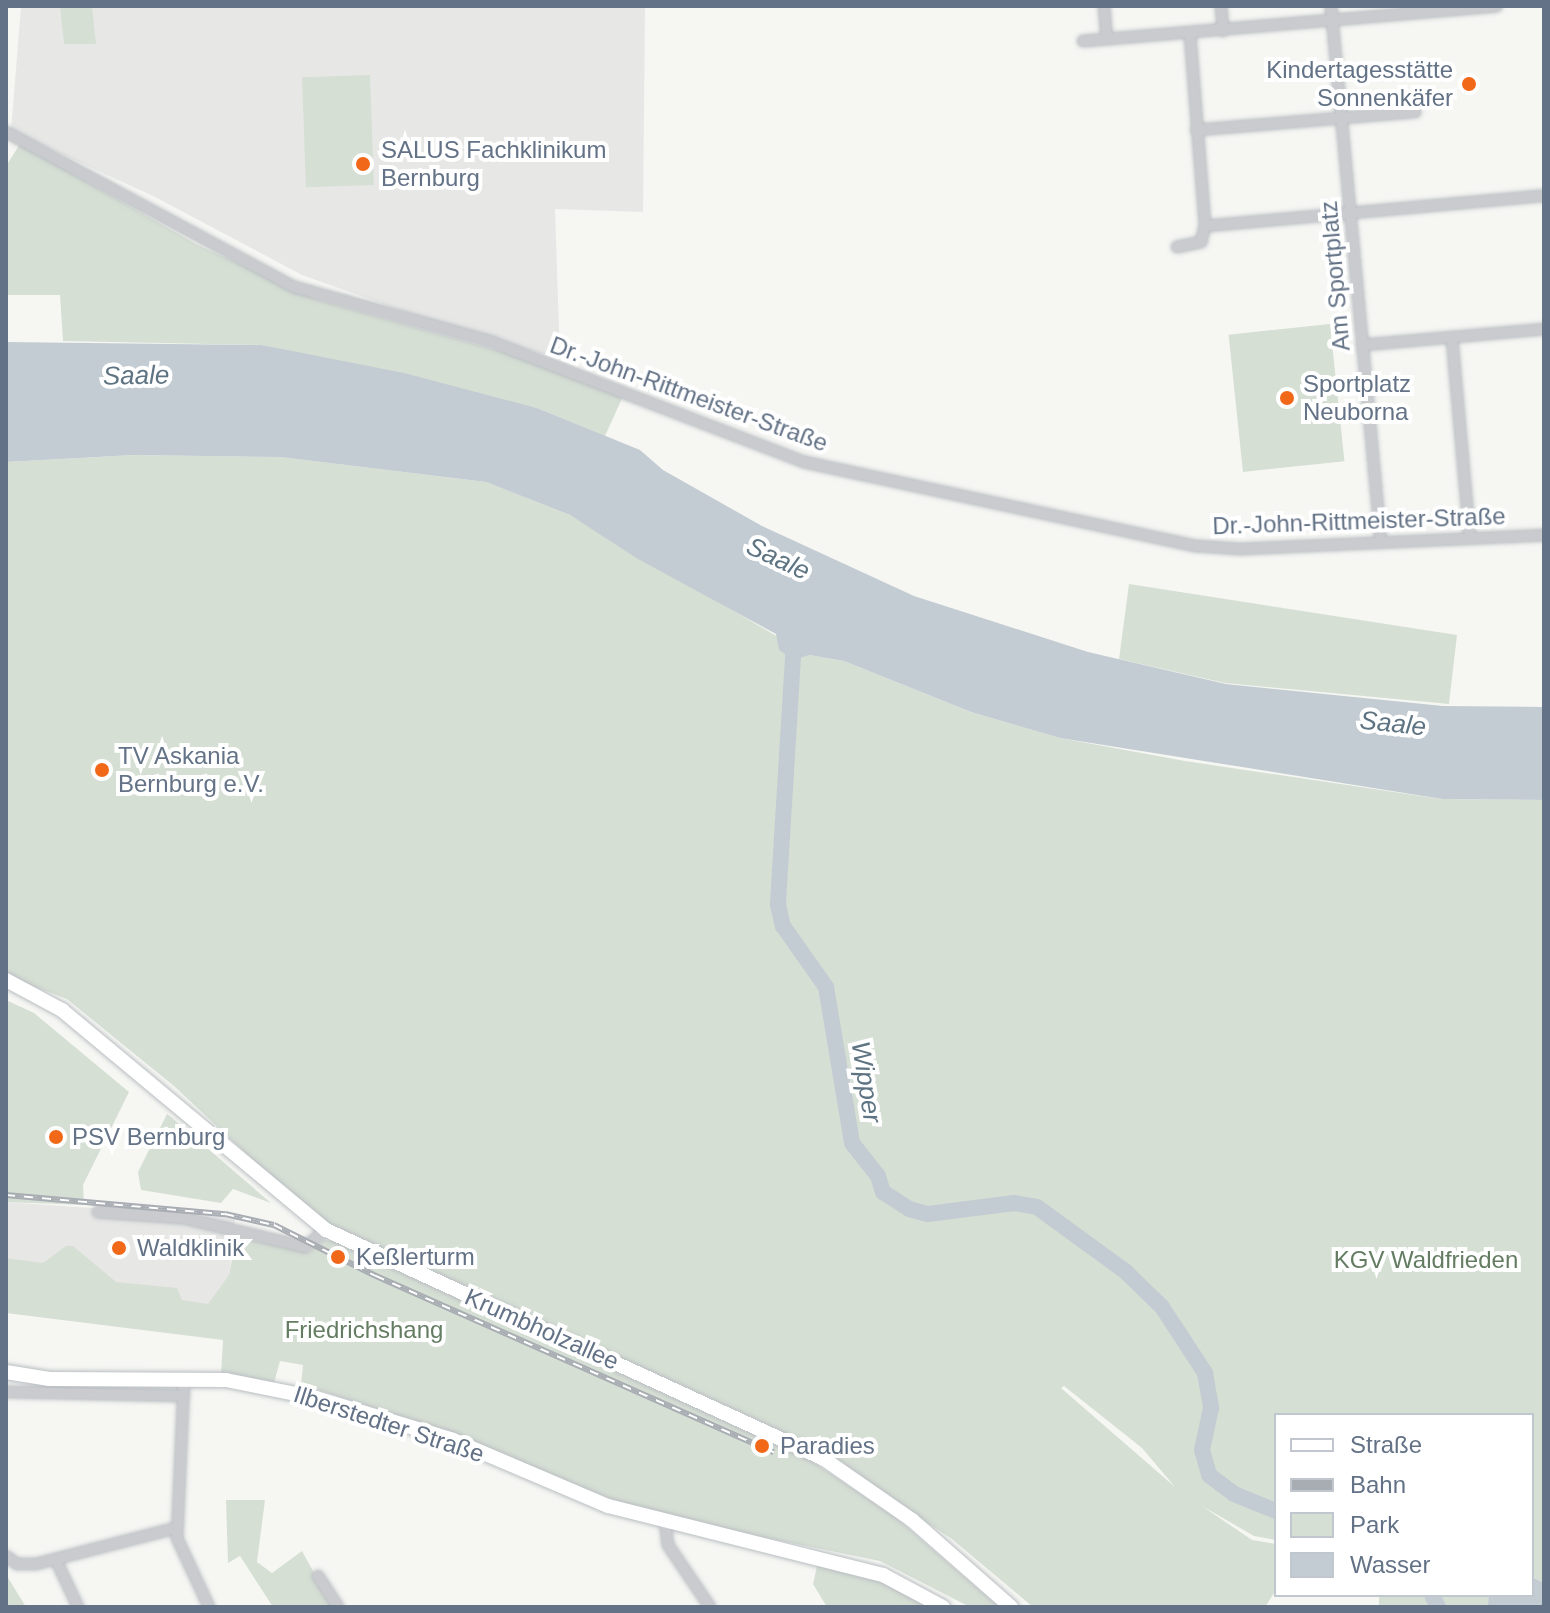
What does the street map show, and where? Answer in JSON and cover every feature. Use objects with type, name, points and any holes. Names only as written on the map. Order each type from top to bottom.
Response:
[{"type":"street","points":[[1104,6],[1107,39]]},
{"type":"street","points":[[1221,6],[1223,31]]},
{"type":"street","name":"Am Sportplatz","points":[[1331,6],[1381,542]]},
{"type":"street","points":[[1083,41],[1497,6]]},
{"type":"street","points":[[1177,247],[1201,242],[1205,226],[1190,34]]},
{"type":"street","points":[[1196,130],[1415,112]]},
{"type":"street","name":"Dr.-John-Rittmeister-Straße","points":[[6,132],[294,287],[489,341],[804,462],[1186,544],[1240,549],[1544,535]]},
{"type":"street","points":[[1205,226],[1544,196]]},
{"type":"street","points":[[1362,345],[1544,329]]},
{"type":"street","points":[[1452,338],[1470,538]]},
{"type":"street","name":"Krumbholzallee","points":[[6,980],[62,1010],[326,1230],[840,1468],[912,1520],[1011,1607]]},
{"type":"street","points":[[98,1212],[183,1218],[305,1247],[326,1230]]},
{"type":"street","name":"Ilberstedter Straße","points":[[6,1372],[49,1379],[226,1380],[349,1407],[453,1440],[589,1499],[665,1521],[868,1570],[943,1607]]},
{"type":"street","points":[[184,1379],[176,1528],[187,1568],[209,1607]]},
{"type":"street","points":[[6,1392],[184,1396]]},
{"type":"street","points":[[665,1521],[668,1545],[710,1607]]},
{"type":"street","points":[[6,1556],[25,1565],[56,1560],[176,1528]]},
{"type":"street","points":[[56,1560],[78,1607]]},
{"type":"street","points":[[318,1576],[338,1607]]},
{"type":"shaded area","name":"SALUS Fachklinikum Bernburg","points":[[21,6],[645,6],[643,212],[555,209],[560,359],[431,321],[302,275],[153,196],[11,131]]},
{"type":"shaded area","name":"Waldklinik","points":[[6,1202],[235,1218],[226,1307],[6,1278]]},
{"type":"green space","points":[[60,6],[92,6],[96,44],[64,44]]},
{"type":"green space","points":[[370,75],[374,185],[306,187],[302,77]]},
{"type":"green space","points":[[20,144],[198,245],[318,300],[546,364],[624,394],[605,436],[537,408],[262,345],[63,341],[60,295],[6,295],[6,166]]},
{"type":"green space","name":"Sportplatz Neuborna","points":[[1330,324],[1344,461],[1243,472],[1229,335]]},
{"type":"green space","name":"KGV Waldfrieden","points":[[134,455],[280,457],[486,482],[570,515],[809,655],[844,661],[971,712],[1060,738],[1185,761],[1441,799],[1544,800],[1544,1583],[1534,1578],[1534,1413],[1274,1413],[1274,1540],[1254,1536],[1202,1506],[1252,1540],[1274,1544],[1274,1593],[1265,1607],[1033,1607],[952,1539],[802,1441],[315,1218],[174,1086],[67,999],[6,976],[6,462]],"holes":[[[1064,1386],[1142,1448],[1175,1487],[1061,1388]]]},
{"type":"green space","points":[[1129,584],[1457,635],[1449,704],[1225,683],[1119,659]]},
{"type":"green space","name":"PSV Bernburg","points":[[6,1000],[34,1013],[129,1092],[83,1185],[84,1205],[6,1202]]},
{"type":"green space","points":[[167,1114],[271,1203],[233,1189],[221,1203],[141,1190],[138,1172]]},
{"type":"green space","name":"Friedrichshang","points":[[236,1237],[309,1252],[324,1240],[341,1242],[787,1445],[894,1516],[999,1607],[970,1607],[880,1561],[674,1519],[611,1499],[459,1436],[301,1384],[303,1365],[280,1361],[274,1383],[221,1375],[223,1340],[6,1313],[6,1258],[43,1263],[66,1246],[73,1246],[116,1282],[177,1288],[182,1300],[208,1304],[229,1275]]},
{"type":"green space","points":[[226,1500],[265,1500],[257,1562],[272,1573],[302,1551],[333,1607],[273,1607],[240,1556],[228,1563]]},
{"type":"green space","points":[[817,1566],[888,1581],[930,1607],[827,1607],[813,1584]]},
{"type":"green space","points":[[7,1576],[26,1607],[6,1607]]},
{"type":"green space","points":[[1379,1597],[1489,1597],[1489,1607],[1379,1607]]},
{"type":"water","name":"Saale","points":[[6,342],[262,345],[404,373],[537,408],[640,450],[663,470],[762,526],[914,596],[1088,652],[1226,684],[1443,706],[1544,707],[1544,800],[1442,799],[1060,738],[971,712],[844,661],[809,655],[793,660],[779,650],[776,634],[638,559],[570,515],[486,482],[280,457],[134,455],[6,462]]},
{"type":"water","points":[[1534,1578],[1544,1583],[1544,1607],[1488,1607],[1489,1597],[1534,1597]]},
{"type":"waterway","name":"Wipper","points":[[794,641],[778,905],[783,926],[826,987],[852,1143],[878,1176],[883,1192],[909,1209],[928,1214],[1014,1203],[1037,1207],[1126,1272],[1162,1307],[1205,1373],[1211,1408],[1202,1450],[1209,1475],[1234,1494],[1274,1510]]},
{"type":"waterway","name":"Wipper","points":[[1433,1597],[1438,1607]]},
{"type":"railway","points":[[6,1195],[225,1214],[274,1225],[376,1276],[774,1452]]},
{"type":"place","name":"Kindertagesstätte Sonnenkäfer","points":[[1469,84]]},
{"type":"place","name":"SALUS Fachklinikum Bernburg","points":[[363,164]]},
{"type":"place","name":"Sportplatz Neuborna","points":[[1287,398]]},
{"type":"place","name":"TV Askania Bernburg e.V.","points":[[102,770]]},
{"type":"place","name":"PSV Bernburg","points":[[56,1137]]},
{"type":"place","name":"Waldklinik","points":[[119,1248]]},
{"type":"place","name":"Keßlerturm","points":[[338,1257]]},
{"type":"place","name":"Paradies","points":[[762,1446]]}]
